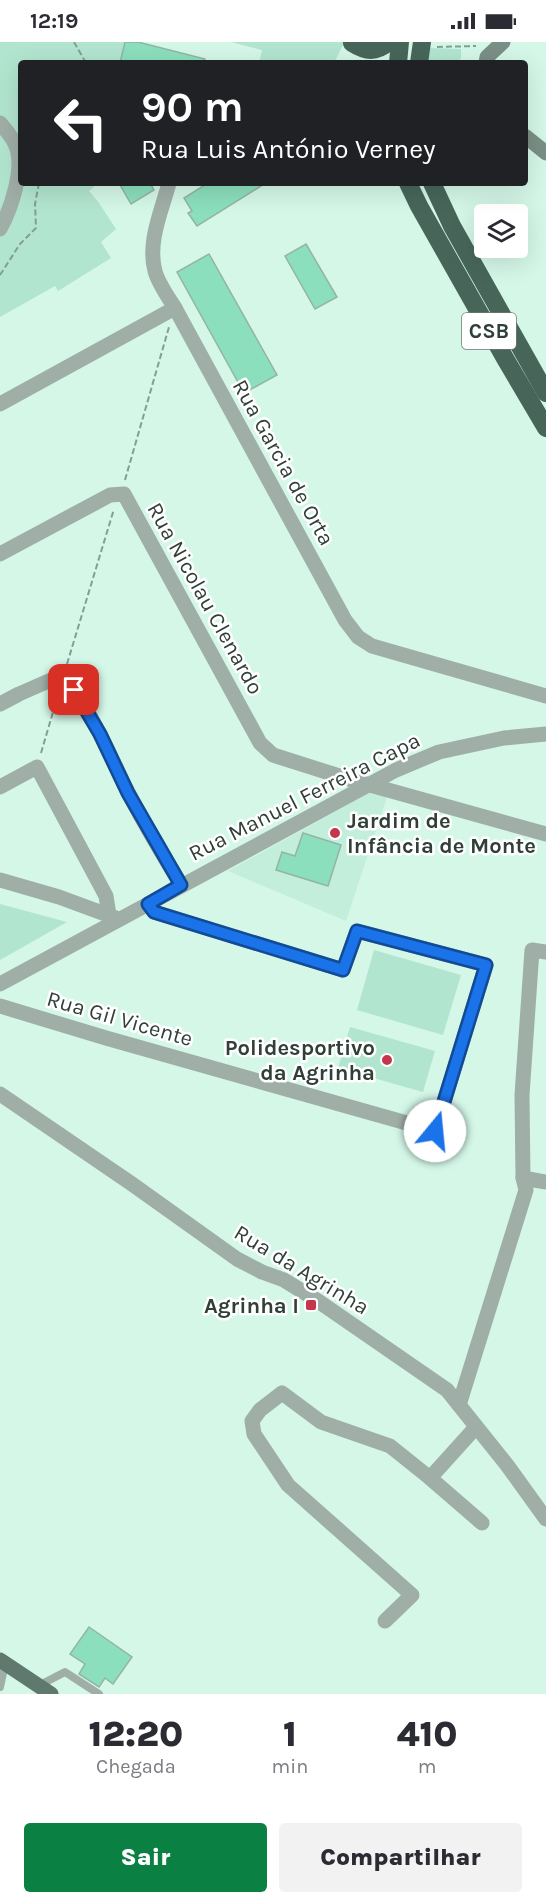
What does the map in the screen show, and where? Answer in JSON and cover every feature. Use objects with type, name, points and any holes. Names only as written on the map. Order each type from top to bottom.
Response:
[{"type":"highway","points":[[352,43],[362,50],[370,51],[377,50],[389,42]]},
{"type":"highway","points":[[398,60],[400,42]]},
{"type":"highway","points":[[352,43],[360,60]]},
{"type":"highway","name":"CSB","points":[[410,186],[474,304],[545,426]]},
{"type":"highway","name":"CSB","points":[[433,186],[452,226],[546,393]]},
{"type":"highway","points":[[545,426],[546,444]]},
{"type":"main road","points":[[3,1662],[45,1690]]},
{"type":"street","points":[[487,60],[502,42]]},
{"type":"street","points":[[0,123],[17,147],[18,154]]},
{"type":"street","points":[[528,138],[546,153]]},
{"type":"street","points":[[0,229],[12,201],[18,175]]},
{"type":"street","name":"Rua Garcia de Orta","points":[[168,186],[154,239],[152,255],[155,272],[345,620],[358,637],[372,646],[546,696]]},
{"type":"street","points":[[0,404],[175,308]]},
{"type":"street","name":"Rua Nicolau Clenardo","points":[[0,554],[110,495],[121,494],[260,743],[273,754],[368,784],[546,834]]},
{"type":"street","points":[[0,704],[60,676],[63,678],[74,690],[100,734],[128,793],[181,885]]},
{"type":"street","name":"Rua Manuel Ferreira Capa","points":[[0,984],[115,917],[148,904],[396,770],[439,752],[504,738],[546,734]]},
{"type":"street","points":[[0,787],[37,767],[115,917]]},
{"type":"street","points":[[0,880],[59,897],[115,917]]},
{"type":"street","name":"Rua Gil Vicente","points":[[0,1006],[435,1131],[486,965],[357,931],[343,970],[154,912],[148,904]]},
{"type":"street","points":[[459,1405],[526,1190],[522,1095],[532,950],[546,952]]},
{"type":"street","name":"Rua da Agrinha","points":[[0,1094],[237,1259],[284,1280],[447,1390],[507,1465],[546,1519]]},
{"type":"street","points":[[524,1178],[546,1182]]},
{"type":"street","points":[[384,1621],[412,1595],[288,1485],[254,1434],[252,1421],[260,1410],[282,1393],[321,1422],[390,1446],[482,1523]]},
{"type":"street","points":[[430,1478],[476,1427]]},
{"type":"lane","points":[[0,1687],[3,1662]]},
{"type":"lane","points":[[45,1690],[65,1672],[99,1694]]},
{"type":"path","points":[[74,42],[84,60]]},
{"type":"path","points":[[423,51],[476,46]]},
{"type":"path","points":[[0,275],[20,244],[36,228],[38,186]]},
{"type":"path","points":[[37,767],[121,494],[175,308]]},
{"type":"shaded area","points":[[0,42],[125,42],[121,60],[18,60],[18,186],[94,186],[89,191],[116,229],[101,242],[111,258],[58,291],[55,286],[0,317]]},
{"type":"shaded area","points":[[231,42],[343,42],[336,60],[260,60],[262,50]]},
{"type":"shaded area","points":[[430,48],[461,49],[459,60],[428,60]]},
{"type":"shaded area","name":"Jardim de Infância de Monte","points":[[371,792],[388,794],[346,921],[228,871]]},
{"type":"shaded area","points":[[0,904],[67,922],[0,960]]},
{"type":"shaded area","name":"Polidesportivo da Agrinha","points":[[374,950],[461,975],[443,1035],[357,1010]]},
{"type":"shaded area","name":"Polidesportivo da Agrinha","points":[[350,1027],[435,1051],[423,1092],[338,1068]]},
{"type":"building","points":[[125,42],[138,42],[205,59],[205,60],[121,60]]},
{"type":"building","points":[[121,186],[152,186],[154,190],[131,204]]},
{"type":"building","points":[[203,186],[261,186],[197,226],[188,213],[192,211],[184,198]]},
{"type":"building","points":[[306,244],[337,297],[315,309],[285,256]]},
{"type":"building","points":[[209,254],[277,375],[244,393],[177,272]]},
{"type":"building","points":[[303,833],[341,845],[328,886],[276,870],[282,852],[295,856]]},
{"type":"building","points":[[89,1627],[132,1657],[113,1684],[105,1678],[99,1687],[79,1674],[85,1664],[70,1654]]},
{"type":"place","name":"Jardim de Infância de Monte","points":[[335,833]]},
{"type":"place","name":"Polidesportivo da Agrinha","points":[[387,1060]]},
{"type":"place","name":"Agrinha I","points":[[311,1305]]},
{"type":"route","points":[[74,690],[100,734],[148,830],[181,885],[148,904],[154,912],[343,970],[357,931],[486,965],[435,1131]]}]
